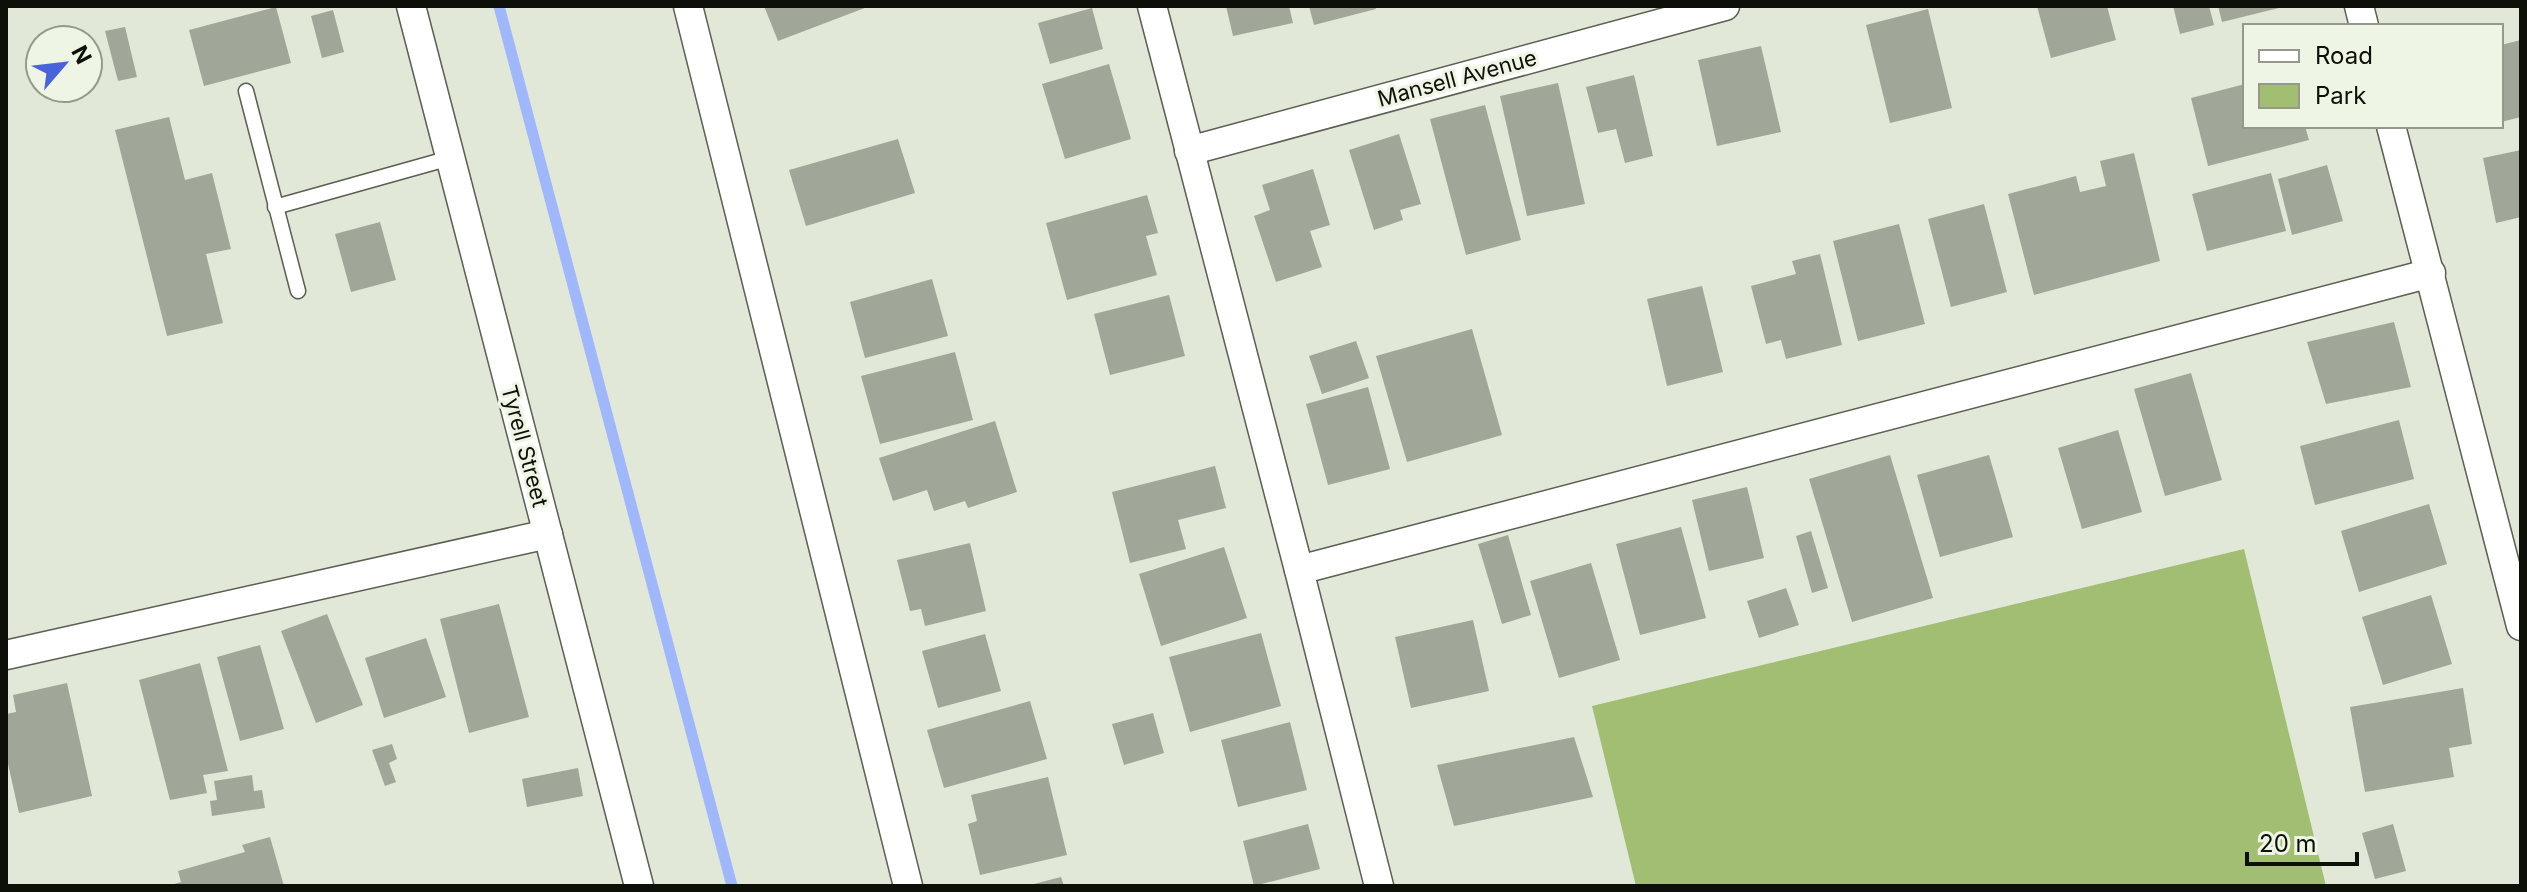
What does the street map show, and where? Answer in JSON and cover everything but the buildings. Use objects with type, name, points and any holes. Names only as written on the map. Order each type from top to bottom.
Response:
[{"type":"street","name":"Tyrell Street","points":[[411,6],[639,886]]},
{"type":"street","points":[[688,6],[908,886]]},
{"type":"street","points":[[1152,6],[1379,886]]},
{"type":"street","name":"Mansell Avenue","points":[[1189,151],[1725,6]]},
{"type":"street","points":[[2392,128],[2521,626]]},
{"type":"street","points":[[1299,570],[2431,273]]},
{"type":"street","points":[[6,655],[548,534]]},
{"type":"lane","points":[[246,91],[298,291]]},
{"type":"lane","points":[[275,207],[450,158]]},
{"type":"green space","points":[[2244,549],[2326,886],[1636,886],[1592,706]]},
{"type":"waterway","points":[[499,6],[732,886]]}]
